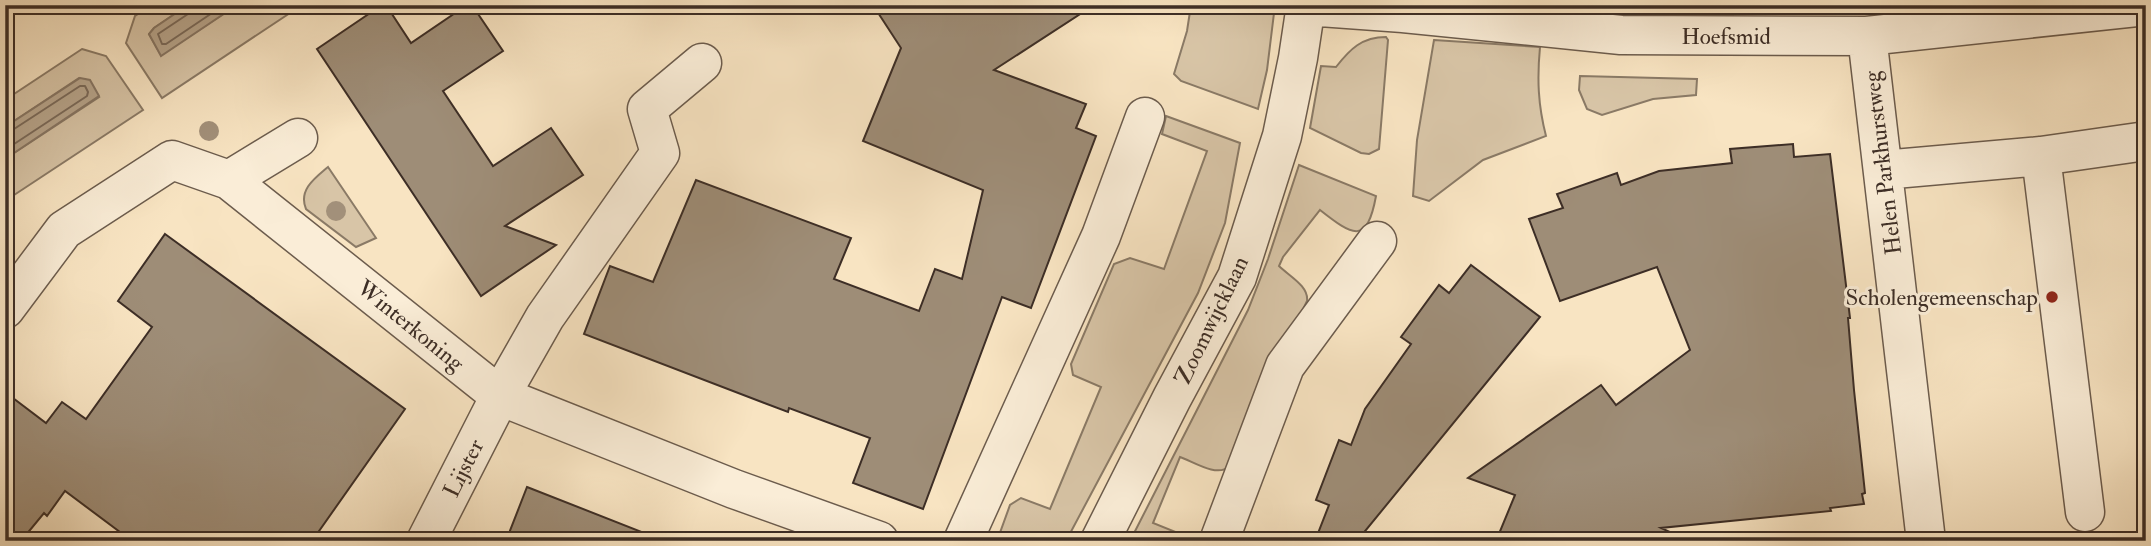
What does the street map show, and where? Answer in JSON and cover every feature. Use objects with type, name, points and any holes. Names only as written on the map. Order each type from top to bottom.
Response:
[{"type":"street","name":"Hoefsmid","points":[[1306,6],[1621,35],[1867,36],[2124,7]]},
{"type":"street","name":"Zoomwijcklaan","points":[[1100,541],[1237,277],[1282,136],[1306,6]]},
{"type":"street","name":"Helen Parkhurstweg","points":[[1867,36],[1926,541]]},
{"type":"street","name":"Lijster","points":[[426,541],[500,396],[545,317],[660,153],[647,109],[702,62]]},
{"type":"street","points":[[963,541],[1101,236],[1145,117]]},
{"type":"street","points":[[229,180],[298,138]]},
{"type":"street","points":[[1883,170],[2041,156],[2146,141]]},
{"type":"street","points":[[2041,156],[2085,512]]},
{"type":"street","name":"Winterkoning","points":[[5,309],[64,230],[172,160],[229,180],[500,396],[734,489],[879,541]]},
{"type":"street","points":[[1219,541],[1285,366],[1377,242]]},
{"type":"shaded area","points":[[152,5],[188,5],[149,34],[161,55],[237,5],[302,5],[162,98],[126,43],[135,16]]},
{"type":"shaded area","points":[[1191,5],[1275,5],[1267,70],[1258,109],[1181,81],[1174,74],[1187,31]]},
{"type":"shaded area","points":[[1386,37],[1388,40],[1379,149],[1369,154],[1361,153],[1310,128],[1321,66],[1336,67],[1357,45],[1370,39]]},
{"type":"shaded area","points":[[1434,40],[1540,47],[1539,92],[1546,136],[1483,160],[1429,201],[1413,196],[1417,140]]},
{"type":"shaded area","points":[[82,49],[106,56],[143,110],[5,201],[5,159],[99,97],[79,78],[5,127],[5,100]]},
{"type":"shaded area","points":[[1580,76],[1697,79],[1696,95],[1653,99],[1602,115],[1587,109],[1579,90]]},
{"type":"shaded area","points":[[1166,116],[1240,143],[1225,223],[1198,293],[1066,541],[997,541],[1010,505],[1021,498],[1050,509],[1101,387],[1073,375],[1071,364],[1114,264],[1130,258],[1164,269],[1207,151],[1162,134]]},
{"type":"shaded area","points":[[1299,165],[1376,196],[1368,223],[1363,229],[1350,230],[1320,210],[1283,257],[1279,266],[1302,286],[1307,301],[1229,467],[1224,470],[1211,470],[1180,457],[1153,523],[1188,537],[1190,541],[1130,541],[1248,310]]},
{"type":"shaded area","points":[[328,167],[376,238],[356,247],[306,209],[306,190]]},
{"type":"water","points":[[188,5],[237,5],[161,56],[149,34]]},
{"type":"water","points":[[80,78],[90,80],[99,96],[5,159],[5,127]]},
{"type":"building","points":[[382,5],[386,5],[411,43],[467,5],[472,5],[503,51],[443,91],[493,166],[551,128],[583,175],[505,226],[556,245],[481,296],[317,49]]},
{"type":"building","points":[[873,5],[1094,5],[994,70],[1086,104],[1076,128],[1096,136],[1031,308],[1002,297],[923,509],[853,483],[870,438],[789,408],[788,412],[584,334],[610,266],[653,282],[696,180],[851,238],[834,279],[919,311],[935,269],[962,279],[983,190],[863,141],[901,48]]},
{"type":"building","points":[[1793,144],[1794,157],[1830,154],[1850,318],[1864,504],[1830,508],[1831,511],[1661,528],[1689,541],[1496,541],[1515,495],[1468,478],[1601,385],[1616,405],[1690,350],[1657,267],[1560,301],[1529,219],[1563,208],[1557,194],[1617,173],[1621,185],[1659,171],[1732,163],[1730,149]]},
{"type":"building","points":[[165,234],[405,409],[312,541],[132,541],[65,491],[47,516],[44,513],[21,541],[5,541],[5,392],[46,423],[62,402],[86,419],[152,327],[118,301]]},
{"type":"building","points":[[1471,265],[1540,317],[1357,541],[1315,541],[1329,505],[1316,500],[1339,440],[1351,445],[1365,409],[1411,344],[1401,337],[1439,285],[1449,293]]},
{"type":"building","points":[[527,487],[657,538],[656,541],[506,541]]},
{"type":"place","name":"Scholengemeenschap","points":[[2052,297]]}]
